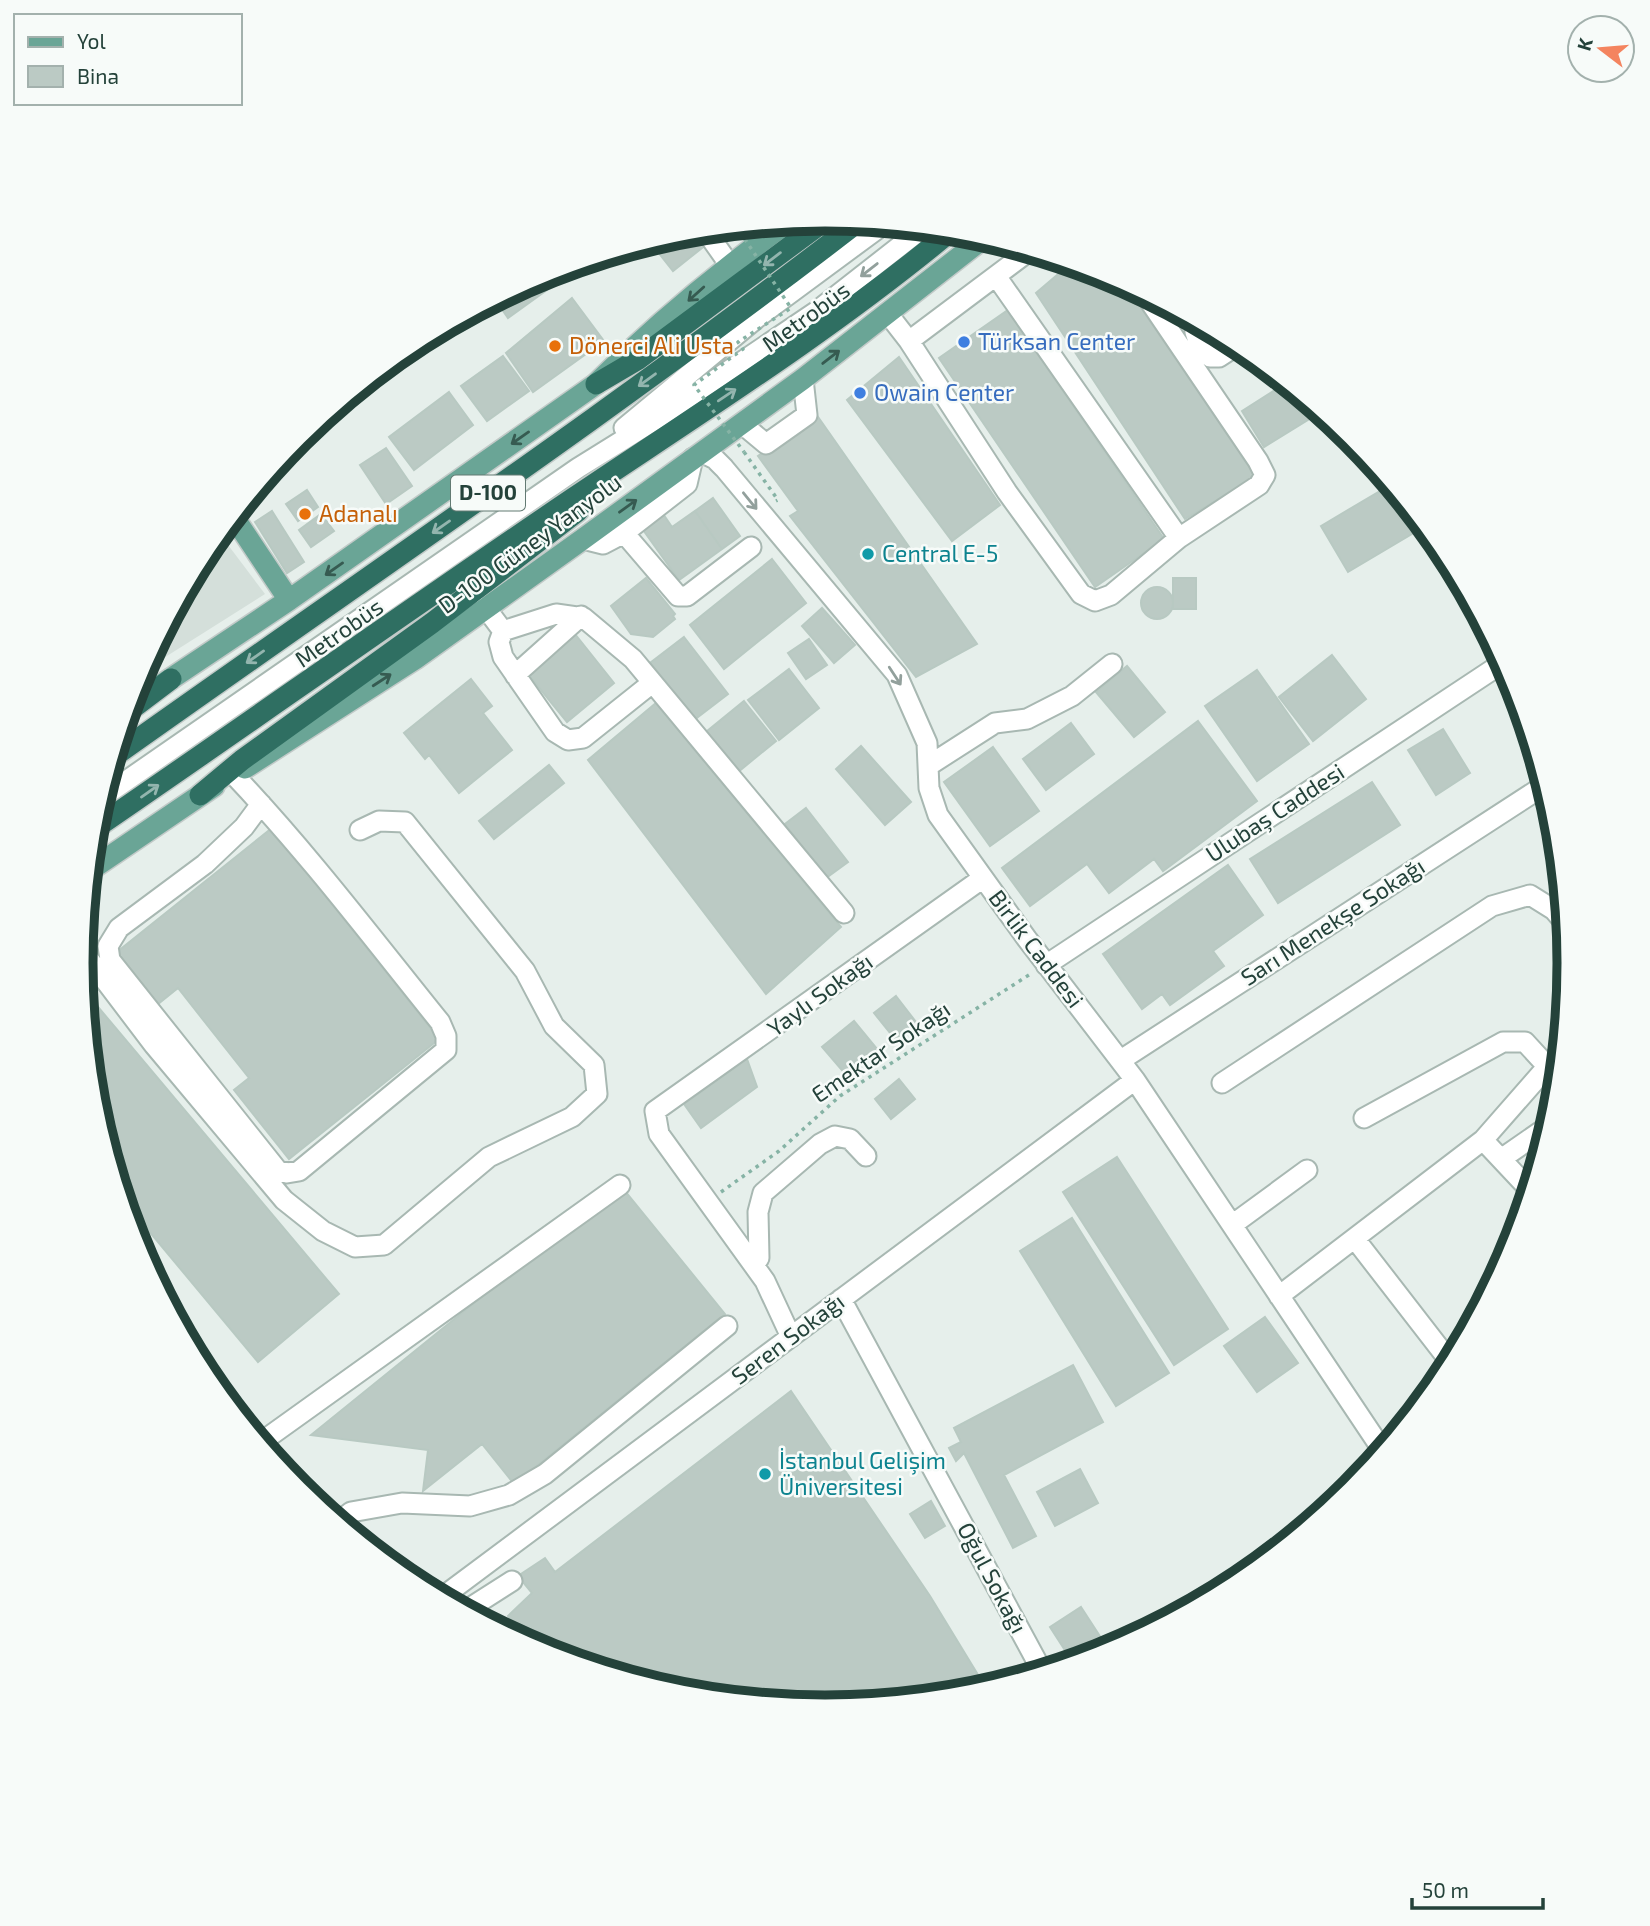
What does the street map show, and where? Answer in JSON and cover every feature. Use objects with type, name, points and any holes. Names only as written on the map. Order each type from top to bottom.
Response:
[{"type":"highway","points":[[596,384],[637,360],[810,231]]},
{"type":"highway","name":"D-100","points":[[126,748],[575,433],[846,231]]},
{"type":"highway","name":"D-100","points":[[107,821],[801,345],[939,240]]},
{"type":"highway","points":[[200,795],[242,760],[432,623],[592,500],[670,433]]},
{"type":"highway","points":[[141,702],[171,679]]},
{"type":"main road","points":[[143,697],[289,600],[596,384],[629,351],[729,264],[773,232]]},
{"type":"main road","name":"D-100 Güney Yanyolu","points":[[99,866],[200,795],[415,659],[803,379],[973,246]]},
{"type":"main road","points":[[239,524],[289,600]]},
{"type":"street","name":"Metrobüs","points":[[578,468],[758,317],[873,232]]},
{"type":"street","name":"Metrobüs","points":[[114,789],[578,468],[660,417],[817,311],[913,236]]},
{"type":"street","points":[[712,240],[729,264]]},
{"type":"street","points":[[909,341],[1020,258]]},
{"type":"street","points":[[996,276],[1179,538]]},
{"type":"street","points":[[888,314],[909,341],[1007,492],[1081,594],[1095,601],[1111,595],[1179,538],[1259,485],[1265,475],[1155,309]]},
{"type":"street","points":[[1195,332],[1200,348],[1210,357],[1219,357],[1228,351]]},
{"type":"street","points":[[742,424],[766,444],[807,415],[803,379]]},
{"type":"street","points":[[583,539],[603,544],[624,533],[687,484],[698,456]]},
{"type":"street","name":"Birlik Caddesi","points":[[698,456],[715,459],[724,468],[897,676],[927,743],[929,788],[938,815],[1046,964],[1121,1060],[1378,1444]]},
{"type":"street","points":[[624,533],[678,596],[687,596],[751,547]]},
{"type":"street","points":[[485,607],[503,631]]},
{"type":"street","points":[[503,631],[556,614],[581,616],[633,659],[844,913]]},
{"type":"street","points":[[515,675],[581,616]]},
{"type":"street","points":[[503,631],[499,642],[503,657],[555,732],[568,740],[583,738],[652,683]]},
{"type":"street","points":[[928,766],[995,723],[1027,719],[1072,696],[1112,664]]},
{"type":"street","name":"Ulubaş Caddesi","points":[[1046,964],[1495,668]]},
{"type":"street","points":[[234,775],[261,804],[440,1022],[446,1036],[446,1050],[299,1171],[287,1173],[278,1171],[110,960],[108,946],[119,928],[205,864],[244,827],[261,804]]},
{"type":"street","name":"Sarı Menekşe Sokağı","points":[[1121,1060],[1536,791]]},
{"type":"street","points":[[93,965],[154,1045],[284,1200],[323,1231],[355,1247],[384,1245],[489,1157],[572,1116],[597,1094],[594,1065],[554,1026],[525,971],[405,822],[380,821],[360,830]]},
{"type":"street","name":"Yaylı Sokağı","points":[[708,1201],[659,1134],[655,1111],[983,878]]},
{"type":"street","points":[[1222,1083],[1492,906],[1530,895],[1556,912]]},
{"type":"street","points":[[1364,1118],[1503,1042],[1525,1042],[1547,1066]]},
{"type":"street","points":[[1279,1296],[1483,1140],[1550,1062]]},
{"type":"street","name":"Seren Sokağı","points":[[449,1591],[1135,1080]]},
{"type":"street","points":[[1501,1159],[1536,1134]]},
{"type":"street","points":[[754,1265],[759,1258],[758,1212],[763,1193],[820,1144],[835,1136],[850,1139],[866,1156]]},
{"type":"street","points":[[1483,1140],[1523,1182]]},
{"type":"street","points":[[1232,1225],[1307,1170]]},
{"type":"street","points":[[267,1438],[620,1185]]},
{"type":"street","points":[[708,1201],[765,1281],[791,1336]]},
{"type":"street","points":[[1354,1238],[1444,1354]]},
{"type":"street","name":"Oğul Sokağı","points":[[841,1299],[1038,1663]]},
{"type":"street","points":[[345,1517],[351,1512],[402,1503],[470,1506],[509,1495],[545,1474],[727,1326]]},
{"type":"street","points":[[474,1605],[512,1581]]},
{"type":"path","points":[[742,236],[791,308],[738,342],[744,349],[694,385],[771,490]]},
{"type":"path","name":"Emektar Sokağı","points":[[708,1201],[779,1152],[840,1096],[1046,964]]},
{"type":"shaded area","points":[[226,542],[265,594],[158,662],[191,597]]},
{"type":"building","points":[[705,241],[707,244],[673,271],[657,251]]},
{"type":"building","points":[[1062,271],[1141,303],[1262,473],[1185,519],[1036,293]]},
{"type":"building","points":[[560,281],[508,318],[500,306]]},
{"type":"building","points":[[572,298],[604,341],[533,392],[506,353]]},
{"type":"building","points":[[1008,310],[1164,539],[1095,587],[939,358]]},
{"type":"building","points":[[503,356],[529,391],[487,421],[461,386]]},
{"type":"building","points":[[899,357],[1000,505],[952,541],[847,400]]},
{"type":"building","points":[[1278,388],[1313,417],[1264,447],[1242,411]]},
{"type":"building","points":[[449,392],[473,425],[414,470],[389,437]]},
{"type":"building","name":"Central E-5","points":[[816,414],[977,644],[916,677],[790,516],[798,511],[758,456]]},
{"type":"building","points":[[386,448],[412,486],[386,504],[360,465]]},
{"type":"building","points":[[1383,489],[1412,534],[1348,572],[1321,526]]},
{"type":"building","points":[[307,490],[318,507],[298,521],[286,504]]},
{"type":"building","points":[[713,498],[740,536],[722,549],[695,511]]},
{"type":"building","points":[[657,505],[672,527],[695,511],[722,549],[679,580],[636,520]]},
{"type":"building","points":[[272,511],[304,562],[287,573],[255,522]]},
{"type":"building","points":[[321,514],[334,531],[311,547],[299,530]]},
{"type":"building","points":[[772,559],[806,603],[724,669],[690,625]]},
{"type":"building","points":[[646,578],[675,614],[675,619],[653,637],[631,634],[611,606]]},
{"type":"building","points":[[1173,578],[1196,578],[1196,609],[1173,609]]},
{"type":"building","points":[[1157,587],[1168,592],[1173,603],[1168,614],[1157,619],[1146,614],[1141,603],[1146,592]]},
{"type":"building","points":[[822,608],[855,645],[834,663],[802,626]]},
{"type":"building","points":[[575,634],[614,683],[567,722],[527,673]]},
{"type":"building","points":[[684,637],[728,694],[694,720],[650,663]]},
{"type":"building","points":[[809,639],[827,665],[806,679],[788,653]]},
{"type":"building","points":[[1332,655],[1366,699],[1313,741],[1279,697]]},
{"type":"building","points":[[1127,666],[1165,712],[1134,737],[1096,692]]},
{"type":"building","points":[[789,669],[819,708],[779,740],[748,700]]},
{"type":"building","points":[[1257,670],[1309,744],[1257,781],[1205,706]]},
{"type":"building","points":[[471,679],[492,706],[483,713],[512,750],[459,793],[429,755],[425,759],[404,733]]},
{"type":"building","points":[[744,701],[776,741],[738,772],[706,732]]},
{"type":"building","points":[[656,703],[841,927],[766,994],[588,760]]},
{"type":"building","points":[[1198,721],[1257,801],[1163,871],[1154,859],[1109,893],[1087,864],[1030,906],[1002,868]]},
{"type":"building","points":[[1071,723],[1094,754],[1046,790],[1023,759]]},
{"type":"building","points":[[1443,729],[1470,773],[1436,795],[1408,750]]},
{"type":"building","points":[[861,746],[911,802],[885,825],[836,769]]},
{"type":"building","points":[[993,747],[1039,811],[990,846],[944,782]]},
{"type":"building","points":[[549,765],[564,783],[494,839],[479,821]]},
{"type":"building","points":[[1372,782],[1400,825],[1278,903],[1250,859]]},
{"type":"building","points":[[806,808],[848,862],[826,878],[785,824]]},
{"type":"building","points":[[272,828],[439,1039],[289,1159],[234,1090],[249,1078],[178,988],[158,1004],[117,952]]},
{"type":"building","points":[[1228,865],[1263,915],[1213,951],[1224,966],[1170,1005],[1162,994],[1142,1009],[1103,954]]},
{"type":"building","points":[[896,996],[916,1022],[895,1039],[874,1013]]},
{"type":"building","points":[[94,1002],[339,1294],[258,1362],[140,1220],[118,1153],[107,1106]]},
{"type":"building","points":[[854,1021],[878,1050],[847,1076],[822,1047]]},
{"type":"building","points":[[747,1059],[757,1087],[701,1128],[684,1104]]},
{"type":"building","points":[[899,1079],[915,1099],[891,1119],[875,1099]]},
{"type":"building","points":[[1117,1157],[1228,1329],[1174,1365],[1063,1192]]},
{"type":"building","points":[[620,1185],[725,1314],[514,1484],[482,1444],[423,1491],[428,1450],[311,1435]]},
{"type":"building","points":[[1072,1218],[1169,1373],[1116,1406],[1020,1251]]},
{"type":"building","points":[[1265,1317],[1298,1363],[1257,1392],[1224,1346]]},
{"type":"building","points":[[1073,1365],[1103,1422],[1004,1475],[1036,1536],[1013,1548],[964,1453],[956,1461],[949,1448],[961,1442],[954,1428]]},
{"type":"building","name":"İstanbul Gelişim Üniversitesi","points":[[791,1391],[930,1596],[980,1678],[873,1694],[777,1694],[729,1689],[635,1670],[545,1640],[513,1626],[508,1616],[532,1593],[518,1576],[545,1558],[555,1572]]},
{"type":"building","points":[[1080,1469],[1098,1503],[1055,1526],[1037,1492]]},
{"type":"building","points":[[931,1501],[945,1526],[925,1538],[910,1514]]},
{"type":"building","points":[[1081,1607],[1103,1641],[1067,1653],[1050,1627]]},
{"type":"place","name":"Türksan Center","points":[[964,342]]},
{"type":"place","name":"Dönerci Ali Usta","points":[[555,346]]},
{"type":"place","name":"Owain Center","points":[[860,393]]},
{"type":"place","name":"Adanalı","points":[[305,514]]},
{"type":"place","name":"Central E-5","points":[[868,554]]},
{"type":"place","name":"İstanbul Gelişim Üniversitesi","points":[[765,1474]]}]
